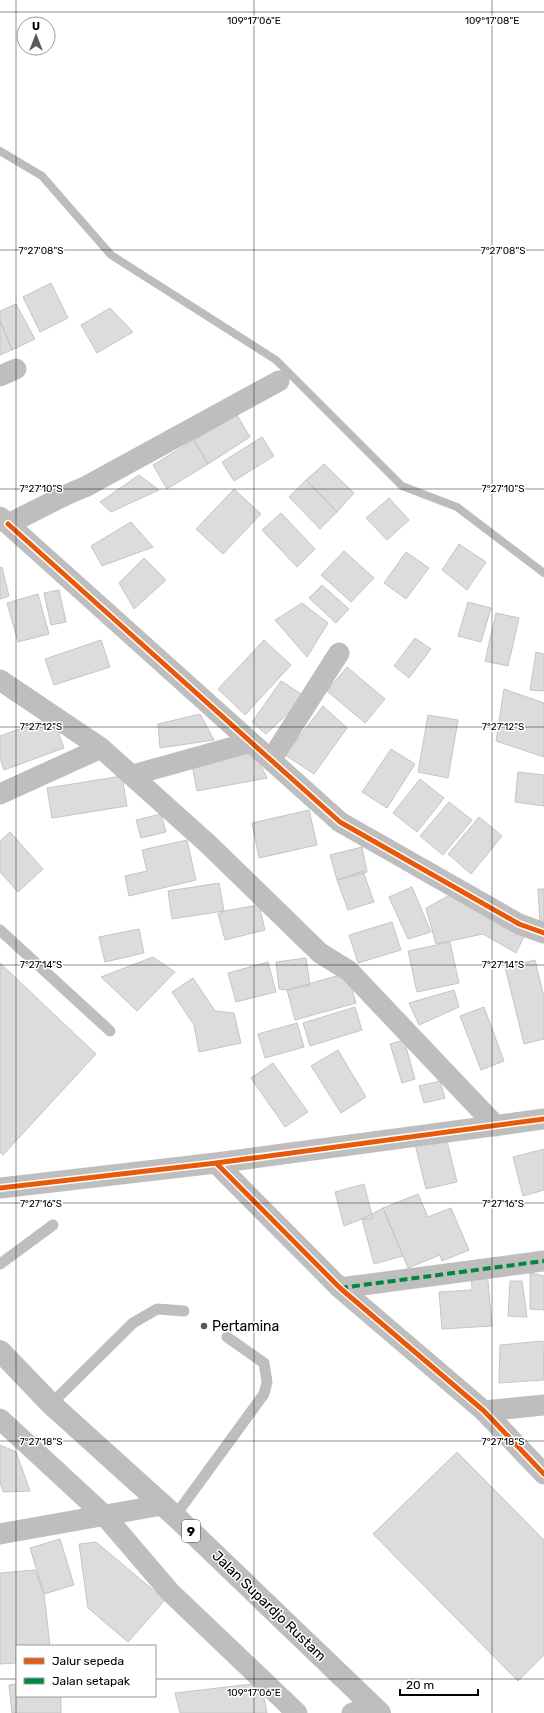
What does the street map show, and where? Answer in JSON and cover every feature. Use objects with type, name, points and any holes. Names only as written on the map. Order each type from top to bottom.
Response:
[{"type":"highway","name":"Jalan Supardjo Rustam","points":[[0,1352],[51,1404],[169,1510],[377,1710]]},
{"type":"street","points":[[4,520],[44,507],[64,495],[85,487],[279,382]]},
{"type":"street","points":[[4,520],[340,822],[519,924],[544,933]]},
{"type":"street","points":[[271,760],[339,653]]},
{"type":"street","points":[[0,680],[101,748],[133,775],[208,844],[320,953],[349,971],[496,1126]]},
{"type":"street","points":[[133,775],[251,742]]},
{"type":"street","points":[[0,794],[101,748]]},
{"type":"street","points":[[0,1188],[216,1164],[544,1119]]},
{"type":"street","points":[[216,1164],[340,1288],[484,1411],[544,1474]]},
{"type":"street","points":[[340,1288],[544,1262]]},
{"type":"street","points":[[484,1411],[544,1406]]},
{"type":"street","points":[[0,1419],[105,1516],[170,1592],[297,1713]]},
{"type":"street","points":[[0,1534],[105,1516],[169,1510]]},
{"type":"street","points":[[352,1713],[377,1710]]},
{"type":"lane","points":[[0,930],[110,1031]]},
{"type":"lane","points":[[0,1264],[53,1225]]},
{"type":"lane","points":[[51,1404],[134,1323],[157,1309],[184,1310]]},
{"type":"lane","points":[[169,1510],[264,1394],[267,1382],[264,1363],[227,1337]]},
{"type":"building","points":[[51,283],[68,318],[40,332],[23,297]]},
{"type":"building","points":[[16,304],[35,339],[12,350],[0,321],[0,311]]},
{"type":"building","points":[[110,308],[133,332],[97,353],[81,325]]},
{"type":"building","points":[[0,321],[12,350],[0,355]]},
{"type":"building","points":[[237,415],[250,437],[208,464],[194,440]]},
{"type":"building","points":[[262,437],[274,456],[234,481],[222,462]]},
{"type":"building","points":[[194,440],[208,464],[167,489],[153,465]]},
{"type":"building","points":[[324,464],[354,493],[337,512],[306,480]]},
{"type":"building","points":[[139,475],[159,490],[111,512],[100,502]]},
{"type":"building","points":[[306,480],[337,512],[320,529],[289,497]]},
{"type":"building","points":[[234,489],[261,514],[223,554],[196,529]]},
{"type":"building","points":[[389,498],[409,520],[387,540],[366,518]]},
{"type":"building","points":[[281,513],[315,549],[297,567],[262,530]]},
{"type":"building","points":[[131,522],[153,547],[102,566],[91,546]]},
{"type":"building","points":[[459,544],[486,562],[467,590],[442,570]]},
{"type":"building","points":[[344,551],[374,578],[351,602],[321,575]]},
{"type":"building","points":[[406,552],[429,568],[406,599],[384,583]]},
{"type":"building","points":[[144,558],[166,580],[134,609],[119,583]]},
{"type":"building","points":[[2,567],[9,596],[0,599],[0,568]]},
{"type":"building","points":[[322,585],[349,609],[336,623],[309,598]]},
{"type":"building","points":[[59,590],[66,622],[51,625],[44,593]]},
{"type":"building","points":[[38,594],[49,634],[18,642],[7,603]]},
{"type":"building","points":[[468,602],[491,608],[481,642],[458,636]]},
{"type":"building","points":[[302,603],[328,623],[307,657],[275,620]]},
{"type":"building","points":[[496,613],[519,618],[508,666],[485,661]]},
{"type":"building","points":[[415,638],[431,649],[409,678],[394,666]]},
{"type":"building","points":[[101,640],[110,667],[54,685],[45,659]]},
{"type":"building","points":[[264,640],[291,665],[245,715],[218,689]]},
{"type":"building","points":[[536,652],[544,654],[544,691],[530,690]]},
{"type":"building","points":[[347,667],[385,699],[365,723],[327,691]]},
{"type":"building","points":[[281,681],[306,697],[266,734],[252,722]]},
{"type":"building","points":[[504,689],[544,703],[544,757],[496,741]]},
{"type":"building","points":[[323,706],[347,728],[314,774],[285,755]]},
{"type":"building","points":[[200,714],[214,740],[160,748],[158,724]]},
{"type":"building","points":[[428,715],[458,720],[448,778],[418,772]]},
{"type":"building","points":[[53,717],[64,748],[4,770],[0,758],[0,736]]},
{"type":"building","points":[[253,749],[267,778],[197,791],[191,760]]},
{"type":"building","points":[[391,749],[415,764],[387,808],[362,792]]},
{"type":"building","points":[[518,772],[544,775],[544,806],[515,802]]},
{"type":"building","points":[[122,776],[127,806],[52,818],[47,788]]},
{"type":"building","points":[[420,779],[444,798],[417,832],[393,813]]},
{"type":"building","points":[[449,802],[472,820],[443,855],[420,836]]},
{"type":"building","points":[[309,810],[317,845],[259,858],[252,823]]},
{"type":"building","points":[[161,814],[166,832],[141,838],[136,820]]},
{"type":"building","points":[[479,817],[502,836],[471,874],[448,854]]},
{"type":"building","points":[[10,832],[43,869],[18,892],[0,872],[0,841]]},
{"type":"building","points":[[187,840],[196,880],[129,896],[125,876],[147,871],[142,850]]},
{"type":"building","points":[[362,847],[367,872],[337,880],[330,855]]},
{"type":"building","points":[[363,871],[374,902],[348,910],[337,880]]},
{"type":"building","points":[[219,883],[224,911],[172,919],[168,891]]},
{"type":"building","points":[[412,887],[431,932],[408,939],[389,897]]},
{"type":"building","points":[[538,889],[544,889],[544,923],[540,921]]},
{"type":"building","points":[[454,893],[527,930],[516,953],[483,934],[436,944],[426,908]]},
{"type":"building","points":[[259,905],[265,930],[225,940],[218,914],[224,911]]},
{"type":"building","points":[[392,922],[401,950],[358,963],[349,935]]},
{"type":"building","points":[[139,929],[144,953],[105,962],[99,937]]},
{"type":"building","points":[[450,942],[459,983],[417,992],[408,951]]},
{"type":"building","points":[[153,957],[175,972],[137,1011],[101,977]]},
{"type":"building","points":[[306,958],[310,985],[287,990],[279,989],[276,962]]},
{"type":"building","points":[[535,960],[544,997],[544,1039],[524,1044],[505,967]]},
{"type":"building","points":[[268,962],[276,992],[236,1002],[228,973]]},
{"type":"building","points":[[0,963],[96,1054],[3,1155],[0,1152]]},
{"type":"building","points":[[347,973],[356,1003],[295,1020],[287,990]]},
{"type":"building","points":[[193,978],[215,1011],[234,1013],[241,1043],[199,1052],[194,1025],[172,992]]},
{"type":"building","points":[[454,990],[459,1007],[419,1025],[409,1003]]},
{"type":"building","points":[[355,1007],[362,1030],[310,1046],[303,1023]]},
{"type":"building","points":[[484,1007],[504,1061],[481,1070],[460,1016]]},
{"type":"building","points":[[297,1023],[304,1047],[265,1058],[258,1034]]},
{"type":"building","points":[[404,1040],[415,1079],[402,1083],[390,1044]]},
{"type":"building","points":[[338,1050],[366,1097],[341,1113],[311,1066]]},
{"type":"building","points":[[273,1063],[308,1112],[285,1127],[251,1078]]},
{"type":"building","points":[[440,1081],[445,1098],[424,1103],[419,1086]]},
{"type":"building","points":[[446,1137],[457,1182],[426,1189],[415,1144]]},
{"type":"building","points":[[544,1149],[544,1190],[523,1196],[513,1157]]},
{"type":"building","points":[[364,1184],[373,1219],[362,1219],[344,1226],[335,1192]]},
{"type":"building","points":[[418,1194],[428,1217],[451,1208],[469,1250],[442,1261],[440,1255],[408,1268],[383,1208]]},
{"type":"building","points":[[383,1208],[403,1256],[374,1264],[362,1219]]},
{"type":"building","points":[[487,1270],[492,1326],[442,1329],[439,1292],[472,1290],[471,1271]]},
{"type":"building","points":[[530,1273],[544,1276],[544,1310],[530,1309]]},
{"type":"building","points":[[510,1281],[522,1281],[527,1317],[508,1316]]},
{"type":"building","points":[[543,1341],[544,1380],[499,1383],[500,1345]]},
{"type":"building","points":[[0,1445],[16,1452],[30,1491],[3,1492],[0,1482]]},
{"type":"building","points":[[457,1452],[544,1540],[544,1655],[518,1681],[373,1534]]},
{"type":"building","points":[[60,1539],[74,1585],[44,1594],[30,1548]]},
{"type":"building","points":[[96,1542],[165,1600],[128,1642],[88,1608],[79,1544]]},
{"type":"building","points":[[35,1570],[44,1594],[50,1645],[16,1645],[16,1663],[0,1664],[0,1573]]},
{"type":"building","points":[[261,1683],[267,1713],[180,1713],[175,1693]]},
{"type":"building","points":[[16,1684],[16,1697],[61,1697],[61,1713],[12,1713],[9,1685]]},
{"type":"waterway","points":[[0,151],[42,176],[111,255],[276,360],[402,486],[457,507],[544,573]]},
{"type":"marked path","points":[[340,1288],[544,1261]]},
{"type":"cycle path","points":[[8,524],[340,822],[519,924],[544,933]]},
{"type":"cycle path","points":[[0,1188],[216,1163],[544,1119]]},
{"type":"cycle path","points":[[216,1163],[340,1288],[484,1411],[544,1474]]},
{"type":"place","name":"Pertamina","points":[[204,1326]]}]
